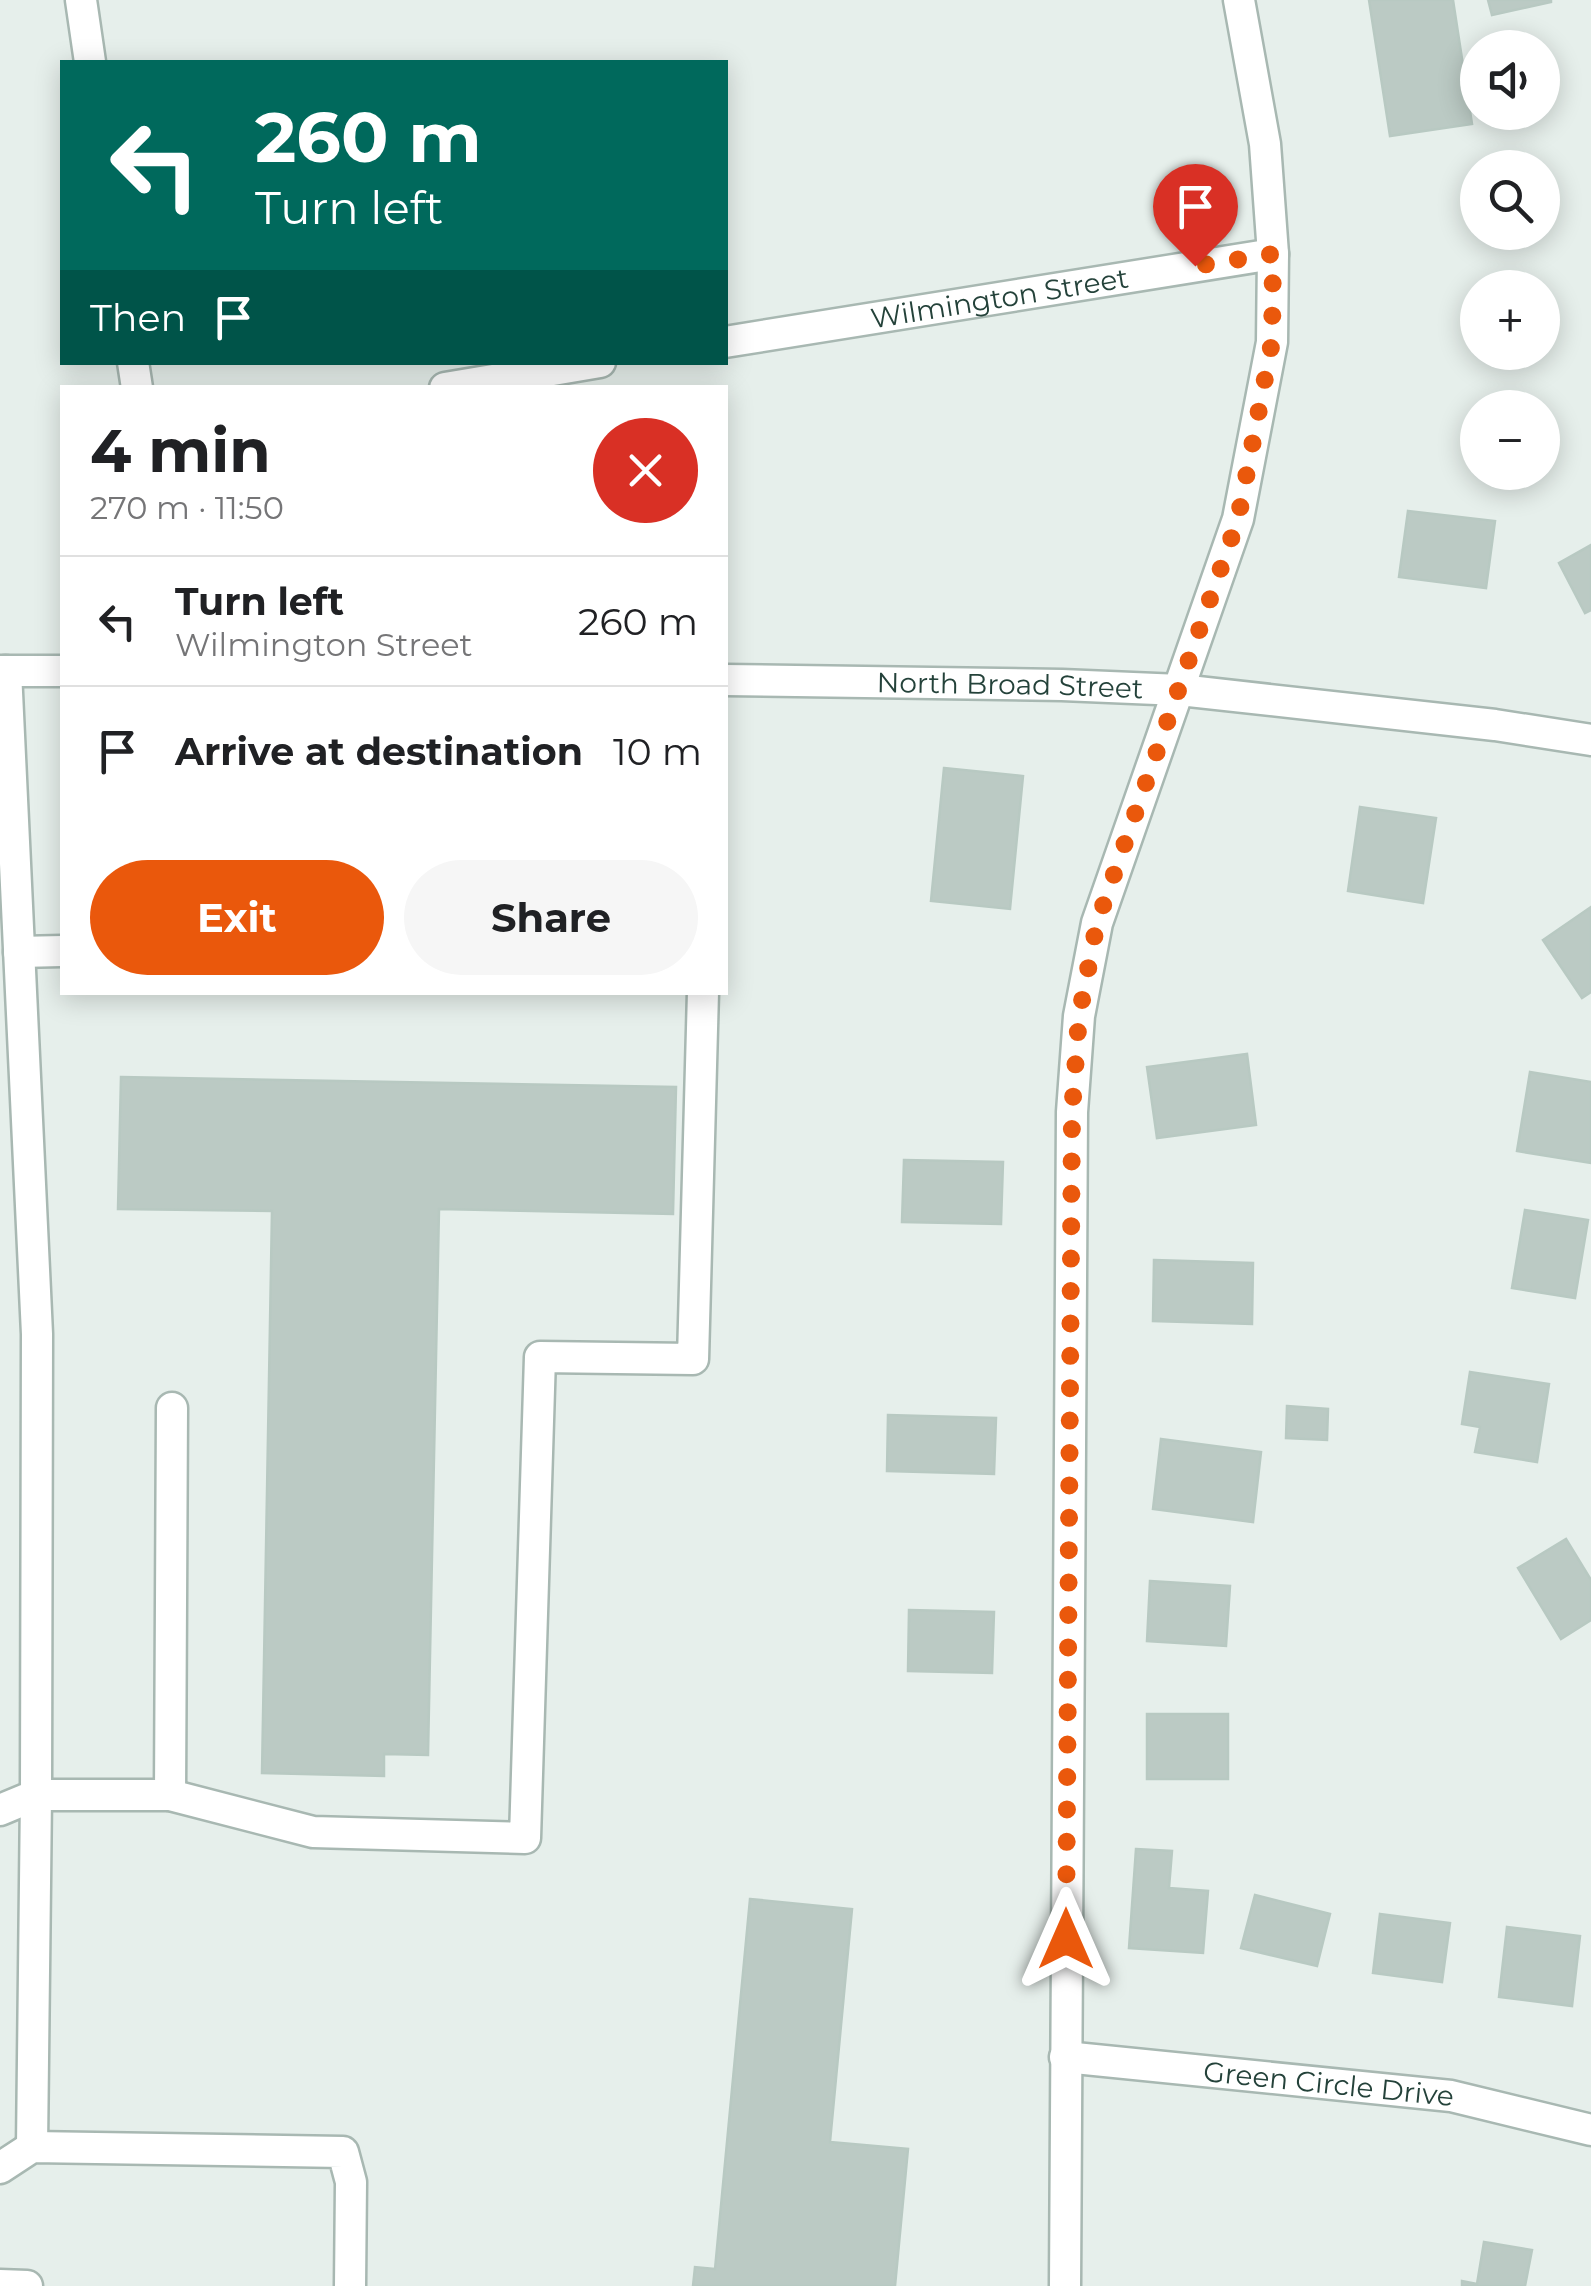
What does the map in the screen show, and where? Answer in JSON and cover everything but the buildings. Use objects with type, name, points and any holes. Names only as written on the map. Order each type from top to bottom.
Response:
[{"type":"street","points":[[81,0],[90,60]]},
{"type":"street","points":[[1064,2286],[1072,1112],[1079,1016],[1097,923],[1238,519],[1272,342],[1273,254],[1265,144],[1238,0]]},
{"type":"street","name":"Wilmington Street","points":[[728,342],[1273,254]]},
{"type":"street","points":[[464,385],[582,365]]},
{"type":"street","points":[[32,2147],[37,1334],[3,672],[60,672]]},
{"type":"street","name":"North Broad Street","points":[[728,680],[1180,690],[1494,725],[1591,740]]},
{"type":"street","points":[[19,952],[60,951]]},
{"type":"street","points":[[0,1810],[36,1794],[170,1795],[313,1832],[525,1838],[540,1357],[693,1360],[703,995]]},
{"type":"street","points":[[170,1795],[172,1408]]},
{"type":"street","name":"Green Circle Drive","points":[[1065,2057],[1451,2096],[1591,2130]]},
{"type":"street","points":[[0,2168],[32,2147],[343,2152],[351,2182],[350,2286]]},
{"type":"street","points":[[0,2285],[26,2286]]},
{"type":"route","points":[[1066,1939],[1072,1112],[1079,1016],[1097,923],[1238,519],[1272,342],[1273,254],[1195,266]]}]
